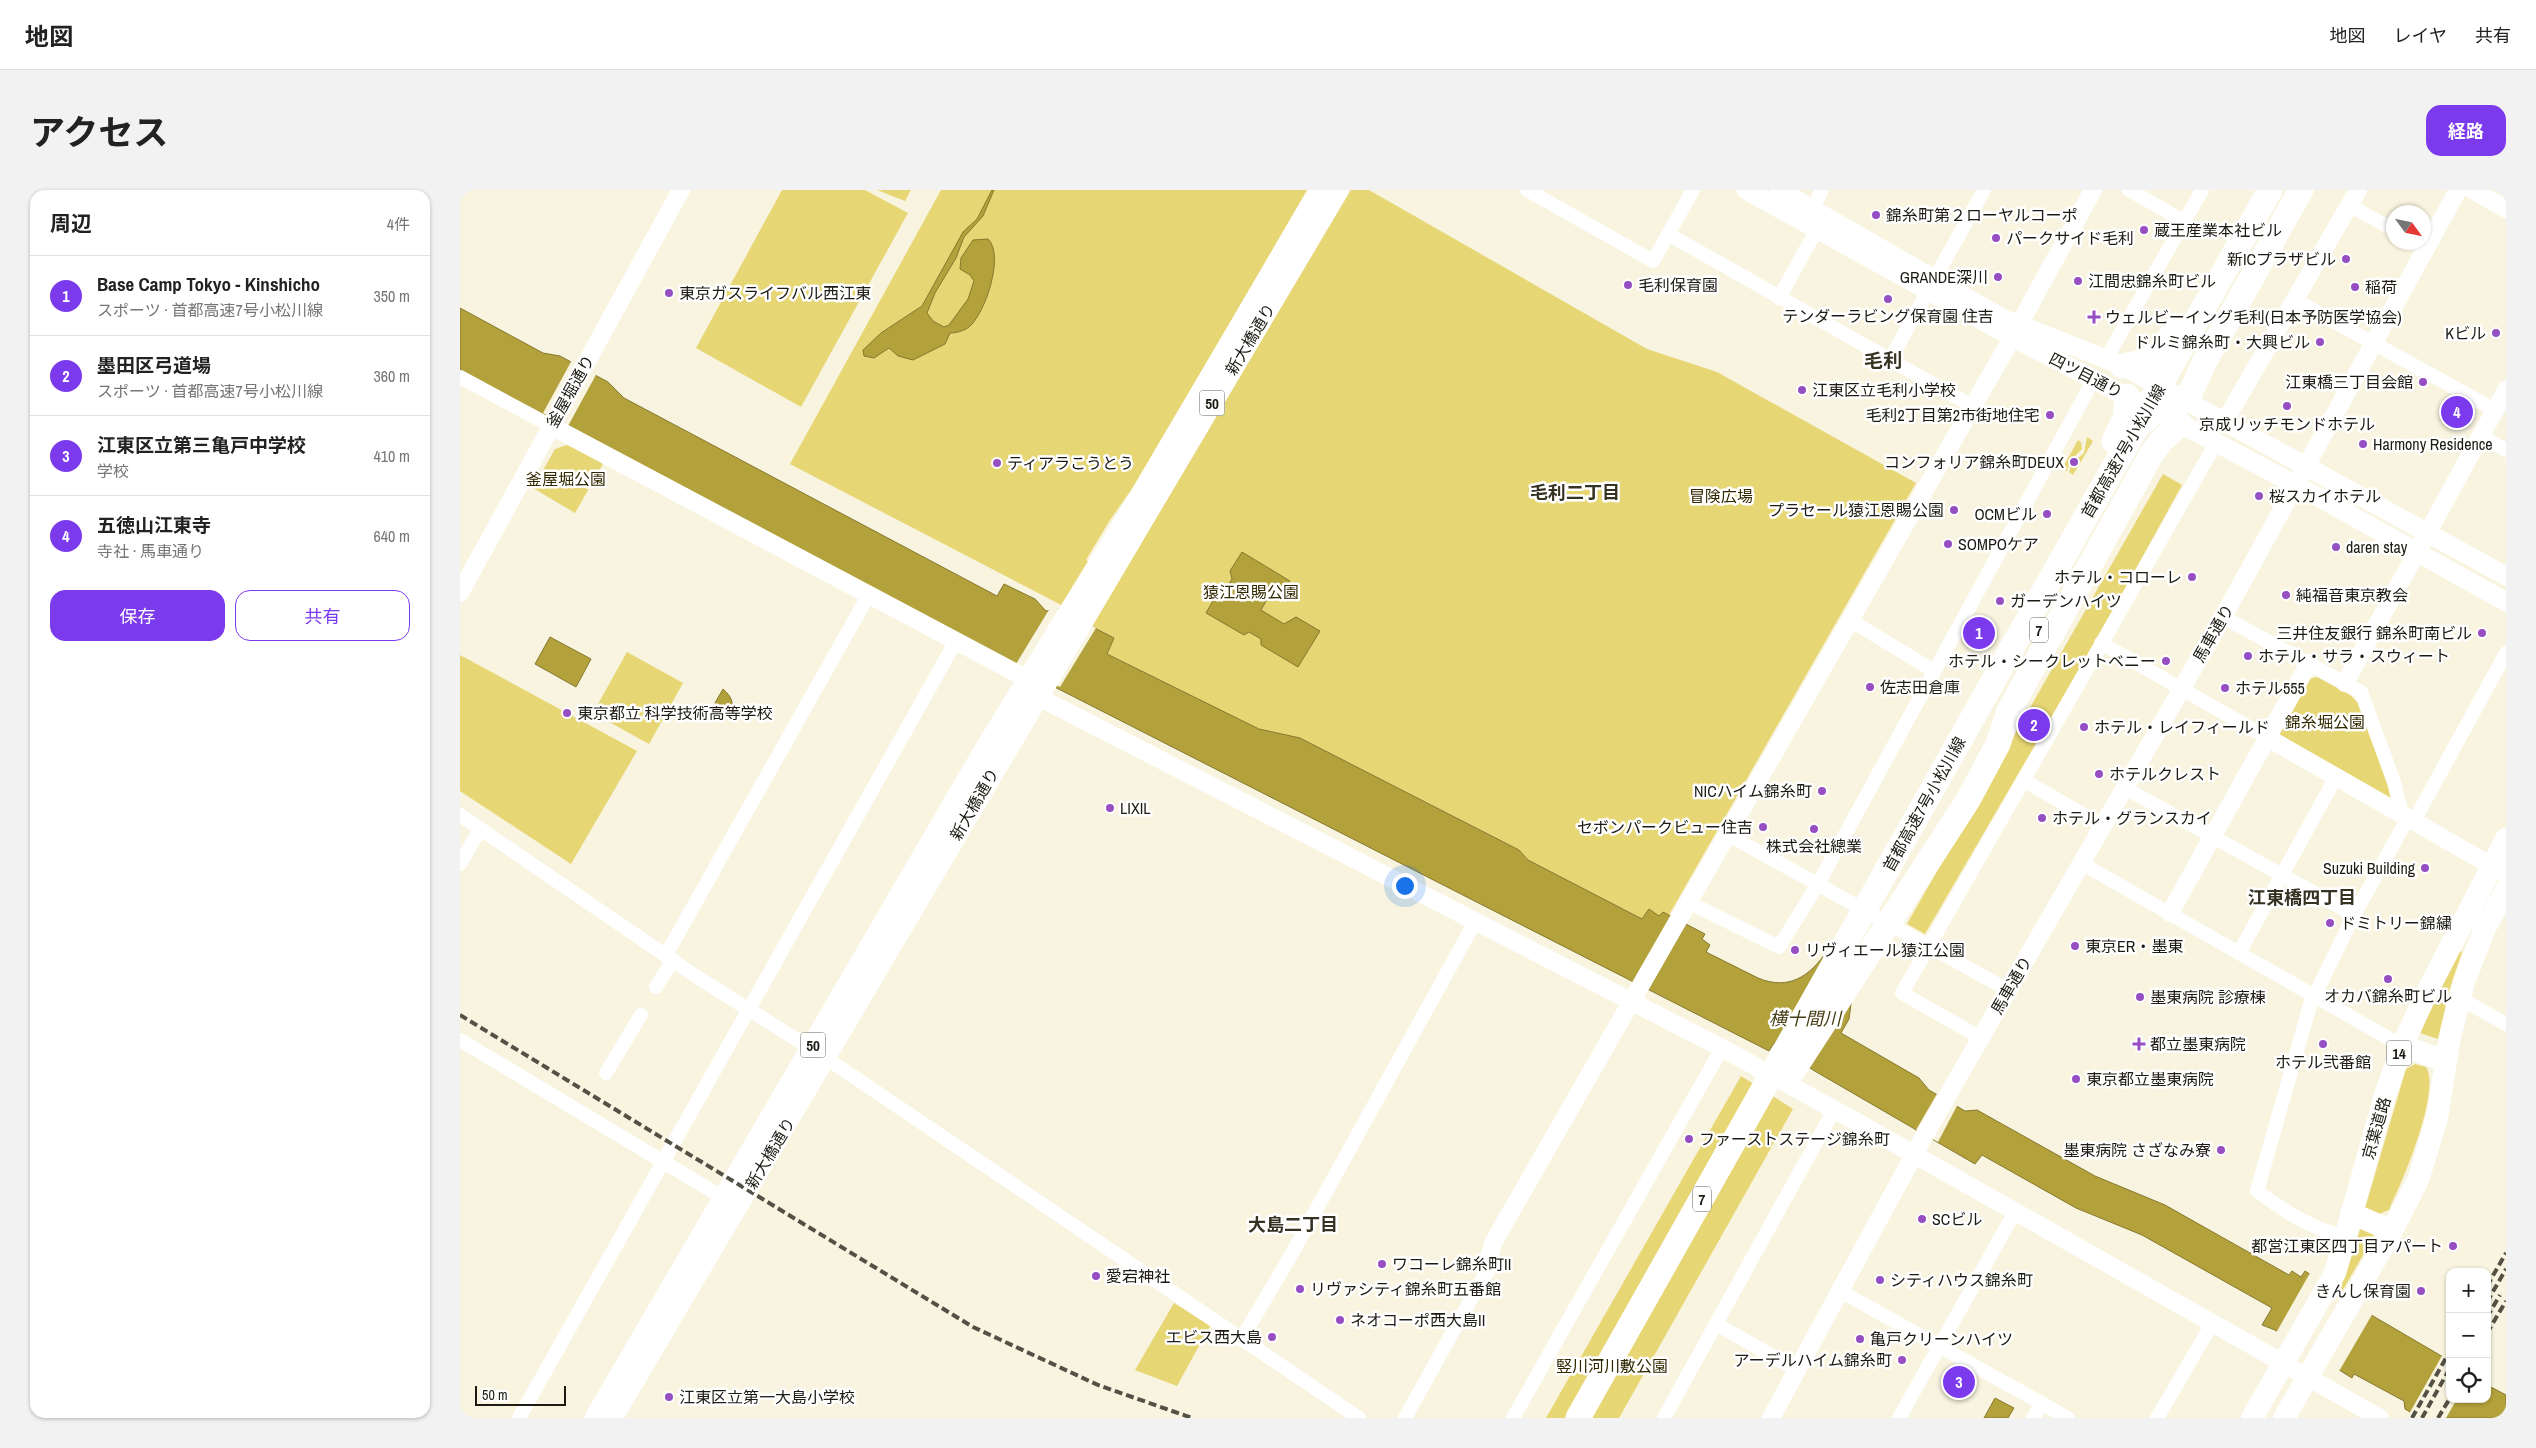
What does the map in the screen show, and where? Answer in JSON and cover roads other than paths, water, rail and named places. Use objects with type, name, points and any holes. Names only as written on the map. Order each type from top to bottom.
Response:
[{"type":"highway","points":[[2148,380],[2255,190]]},
{"type":"highway","name":"首都高速7号小松川線","points":[[1578,1418],[2270,190]]},
{"type":"highway","name":"首都高速7号小松川線","points":[[1595,1418],[1793,1071],[1911,857],[2287,190]]},
{"type":"highway","points":[[1793,1071],[1866,960],[1914,879],[1960,813],[1988,763],[2008,711],[2151,455],[2161,441],[2175,409],[2204,362],[2301,190]]},
{"type":"highway","points":[[2114,362],[2147,361],[2155,358],[2164,349]]},
{"type":"highway","points":[[1826,980],[1839,933],[2116,438],[2125,418],[2127,396]]},
{"type":"highway","points":[[2049,557],[2111,480],[2137,431],[2175,409]]},
{"type":"highway","name":"京葉道路","points":[[2252,1418],[2330,1282],[2345,1237],[2385,1095],[2402,1046],[2428,990],[2499,870],[2506,839]]},
{"type":"highway","points":[[2284,1418],[2392,1231],[2426,1160],[2437,1118],[2459,998],[2481,936],[2506,889]]},
{"type":"highway","points":[[2402,1046],[2446,1061]]},
{"type":"highway","points":[[2351,1213],[2392,1231]]},
{"type":"main road","name":"新大橋通り","points":[[1078,612],[1130,513],[1320,190]]},
{"type":"main road","name":"新大橋通り","points":[[612,1418],[819,1054],[1036,683],[1338,190]]},
{"type":"main road","name":"四ツ目通り","points":[[1746,190],[1817,229],[1931,285],[2016,331],[2094,379],[2127,396],[2225,421],[2506,576]]},
{"type":"main road","name":"四ツ目通り","points":[[1779,190],[1931,285]]},
{"type":"main road","name":"四ツ目通り","points":[[2016,331],[2114,362],[2148,380],[2175,409],[2216,443],[2294,484],[2506,602]]},
{"type":"main road","name":"新大橋通り","points":[[595,1418],[722,1197],[819,1054]]},
{"type":"street","name":"釜屋堀通り","points":[[460,593],[681,190]]},
{"type":"street","points":[[1527,190],[1653,261],[1693,190]]},
{"type":"street","points":[[1812,209],[1822,190]]},
{"type":"street","points":[[1890,360],[1984,190]]},
{"type":"street","points":[[1405,1418],[1486,1272],[1493,1243],[2016,331],[2093,190]]},
{"type":"street","points":[[2129,190],[2184,220]]},
{"type":"street","points":[[2114,362],[2184,220],[2202,190]]},
{"type":"street","name":"馬車通り","points":[[2431,230],[2458,190]]},
{"type":"street","points":[[2472,190],[2506,209]]},
{"type":"street","points":[[2225,421],[2353,198],[2386,224]]},
{"type":"street","points":[[1780,298],[1817,229]]},
{"type":"street","points":[[1668,234],[1972,406]]},
{"type":"street","name":"馬車通り","points":[[1771,1418],[1918,1147],[2274,526],[2294,484],[2372,343],[2418,250]]},
{"type":"street","points":[[2294,300],[2495,410]]},
{"type":"street","points":[[460,377],[553,422],[868,596],[1036,683],[1630,1002],[1722,1048],[1834,1110],[1918,1147],[2015,1212],[2212,1324],[2287,1355],[2312,1369],[2380,1418]]},
{"type":"street","points":[[1684,909],[1779,947],[1818,884],[2094,379]]},
{"type":"street","points":[[2345,683],[2506,390]]},
{"type":"street","points":[[2481,436],[2506,450]]},
{"type":"street","points":[[1981,1038],[1902,993],[2216,443]]},
{"type":"street","points":[[656,987],[669,958],[868,596]]},
{"type":"street","points":[[2223,617],[2361,692],[2408,818]]},
{"type":"street","points":[[1850,620],[1934,670]]},
{"type":"street","points":[[519,1418],[633,1211],[663,1162],[956,641]]},
{"type":"street","points":[[2102,643],[2499,870]]},
{"type":"street","points":[[2345,1237],[2328,1233],[2287,1213],[2257,1191],[2314,995],[2354,915],[2408,818],[2506,653]]},
{"type":"street","points":[[2170,913],[2309,664]]},
{"type":"street","points":[[2239,953],[2336,777]]},
{"type":"street","points":[[2023,780],[2103,826]]},
{"type":"street","points":[[2125,788],[2354,915]]},
{"type":"street","points":[[460,816],[669,958],[819,1054],[1359,1418]]},
{"type":"street","points":[[460,864],[480,828]]},
{"type":"street","points":[[1727,834],[1929,944],[2008,990]]},
{"type":"street","points":[[2081,863],[2402,1046]]},
{"type":"street","points":[[1241,1340],[1294,1250],[1476,920]]},
{"type":"street","points":[[2459,998],[2506,1024]]},
{"type":"street","points":[[606,1073],[641,1015]]},
{"type":"street","points":[[460,1040],[722,1197]]},
{"type":"street","points":[[1513,1418],[1722,1048]]},
{"type":"street","points":[[1664,1418],[1834,1110]]},
{"type":"street","points":[[1899,1418],[2015,1212]]},
{"type":"street","points":[[1840,1291],[2068,1418]]},
{"type":"street","points":[[1716,1324],[1797,1370]]},
{"type":"street","points":[[2157,1418],[2212,1324]]},
{"type":"street","points":[[2033,1418],[2042,1403]]},
{"type":"water","points":[[992,190],[994,190],[983,216],[964,237],[956,258],[935,293],[927,313],[933,321],[944,327],[949,325],[968,299],[974,281],[970,275],[960,269],[961,258],[973,240],[988,239],[993,247],[994,270],[987,298],[975,320],[965,330],[950,333],[945,344],[913,360],[898,356],[889,348],[874,358],[864,356],[863,350],[881,333],[922,306],[963,232],[977,219]]},
{"type":"water","name":"横十間川","points":[[460,308],[543,353],[560,356],[608,382],[624,398],[997,596],[1004,584],[1035,599],[1046,611],[1058,609],[1114,638],[1107,654],[1259,729],[1300,738],[1519,850],[1528,860],[1642,919],[1649,909],[1659,916],[1663,912],[1705,934],[1702,939],[1710,945],[1706,952],[1758,978],[1779,983],[1798,979],[1813,968],[1827,951],[1851,1004],[1849,1019],[1841,1033],[1919,1078],[1929,1090],[1965,1111],[1977,1110],[2095,1176],[2165,1205],[2289,1275],[2292,1271],[2301,1277],[2305,1271],[2373,1316],[2446,1359],[2446,1403],[2491,1403],[2491,1387],[2506,1395],[2506,1418],[2420,1418],[2405,1409],[2404,1401],[2354,1374],[2352,1378],[2275,1330],[2262,1325],[2272,1308],[2142,1235],[2076,1208],[1982,1155],[1975,1164],[1813,1070],[1774,1043],[1769,1051],[878,597],[460,370]]},
{"type":"water","points":[[1242,552],[1290,581],[1281,595],[1269,596],[1261,610],[1284,624],[1296,617],[1320,631],[1298,667],[1261,645],[1261,639],[1249,632],[1244,635],[1206,613],[1218,592],[1225,590],[1232,579],[1230,571]]},
{"type":"water","points":[[550,637],[591,659],[576,687],[535,664]]},
{"type":"water","points":[[723,689],[731,700],[730,713],[715,703]]},
{"type":"water","points":[[1995,1398],[2014,1408],[2008,1418],[1984,1418]]},
{"type":"railway","points":[[460,1015],[973,1327],[1098,1385],[1192,1418]]},
{"type":"railway","points":[[2491,1279],[2506,1253]]},
{"type":"railway","points":[[2491,1295],[2506,1269]]},
{"type":"railway","points":[[2489,1313],[2500,1295]]},
{"type":"railway","points":[[2491,1326],[2506,1301]]},
{"type":"railway","points":[[2412,1418],[2446,1358]]},
{"type":"railway","points":[[2422,1418],[2446,1375]]},
{"type":"railway","points":[[2438,1418],[2447,1403]]},
{"type":"place","name":"錦糸町第２ローヤルコーポ","points":[[1876,215]]},
{"type":"place","name":"蔵王産業本社ビル","points":[[2144,230]]},
{"type":"place","name":"パークサイド毛利","points":[[1996,238]]},
{"type":"place","name":"新ICプラザビル","points":[[2346,259]]},
{"type":"place","name":"GRANDE深川","points":[[1998,277]]},
{"type":"place","name":"江間忠錦糸町ビル","points":[[2078,281]]},
{"type":"place","name":"毛利保育園","points":[[1628,285]]},
{"type":"place","name":"稲荷","points":[[2355,287]]},
{"type":"place","name":"東京ガスライフバル西江東","points":[[669,293]]},
{"type":"place","name":"テンダーラビング保育園 住吉","points":[[1888,299]]},
{"type":"place","name":"ウェルビーイング毛利(日本予防医学協会)","points":[[2094,317]]},
{"type":"place","name":"Kビル","points":[[2496,333]]},
{"type":"place","name":"ドルミ錦糸町・大興ビル","points":[[2320,342]]},
{"type":"place","name":"江東橋三丁目会館","points":[[2423,382]]},
{"type":"place","name":"江東区立毛利小学校","points":[[1802,390]]},
{"type":"place","name":"京成リッチモンドホテル","points":[[2287,406]]},
{"type":"place","name":"五徳山江東寺","points":[[2457,412]]},
{"type":"place","name":"毛利2丁目第2市街地住宅","points":[[2050,415]]},
{"type":"place","name":"Harmony Residence","points":[[2363,444]]},
{"type":"place","name":"コンフォリア錦糸町DEUX","points":[[2074,462]]},
{"type":"place","name":"ティアラこうとう","points":[[997,463]]},
{"type":"place","name":"桜スカイホテル","points":[[2259,496]]},
{"type":"place","name":"プラセール猿江恩賜公園","points":[[1954,510]]},
{"type":"place","name":"OCMビル","points":[[2047,514]]},
{"type":"place","name":"SOMPOケア","points":[[1948,544]]},
{"type":"place","name":"daren stay","points":[[2336,547]]},
{"type":"place","name":"ホテル・コローレ","points":[[2192,577]]},
{"type":"place","name":"純福音東京教会","points":[[2286,595]]},
{"type":"place","name":"ガーデンハイツ","points":[[2000,601]]},
{"type":"place","name":"Base Camp Tokyo - Kinshicho","points":[[1979,633]]},
{"type":"place","name":"三井住友銀行 錦糸町南ビル","points":[[2482,633]]},
{"type":"place","name":"ホテル・サラ・スウィート","points":[[2248,656]]},
{"type":"place","name":"ホテル・シークレットベニー","points":[[2166,661]]},
{"type":"place","name":"佐志田倉庫","points":[[1870,687]]},
{"type":"place","name":"ホテル555","points":[[2225,688]]},
{"type":"place","name":"東京都立 科学技術高等学校","points":[[567,713]]},
{"type":"place","name":"墨田区弓道場","points":[[2034,725]]},
{"type":"place","name":"ホテル・レイフィールド","points":[[2084,727]]},
{"type":"place","name":"ホテルクレスト","points":[[2099,774]]},
{"type":"place","name":"NICハイム錦糸町","points":[[1822,791]]},
{"type":"place","name":"LIXIL","points":[[1110,808]]},
{"type":"place","name":"ホテル・グランスカイ","points":[[2042,818]]},
{"type":"place","name":"セボンパークビュー住吉","points":[[1763,827]]},
{"type":"place","name":"株式会社總業","points":[[1814,829]]},
{"type":"place","name":"Suzuki Building","points":[[2425,868]]},
{"type":"place","name":"ドミトリー錦繍","points":[[2330,923]]},
{"type":"place","name":"東京ER・墨東","points":[[2075,946]]},
{"type":"place","name":"リヴィエール猿江公園","points":[[1795,950]]},
{"type":"place","name":"オカバ錦糸町ビル","points":[[2388,979]]},
{"type":"place","name":"墨東病院 診療棟","points":[[2140,997]]},
{"type":"place","name":"都立墨東病院","points":[[2139,1044]]},
{"type":"place","name":"ホテル弐番館","points":[[2323,1044]]},
{"type":"place","name":"東京都立墨東病院","points":[[2076,1079]]},
{"type":"place","name":"ファーストステージ錦糸町","points":[[1689,1139]]},
{"type":"place","name":"墨東病院 さざなみ寮","points":[[2221,1150]]},
{"type":"place","name":"SCビル","points":[[1922,1219]]},
{"type":"place","name":"都営江東区四丁目アパート","points":[[2453,1246]]},
{"type":"place","name":"ワコーレ錦糸町II","points":[[1382,1264]]},
{"type":"place","name":"愛宕神社","points":[[1096,1276]]},
{"type":"place","name":"シティハウス錦糸町","points":[[1880,1280]]},
{"type":"place","name":"リヴァシティ錦糸町五番館","points":[[1300,1289]]},
{"type":"place","name":"きんし保育園","points":[[2421,1291]]},
{"type":"place","name":"ネオコーポ西大島II","points":[[1340,1320]]},
{"type":"place","name":"エビス西大島","points":[[1272,1337]]},
{"type":"place","name":"亀戸クリーンハイツ","points":[[1860,1339]]},
{"type":"place","name":"アーデルハイム錦糸町","points":[[1902,1360]]},
{"type":"place","name":"江東区立第三亀戸中学校","points":[[1959,1382]]},
{"type":"place","name":"江東区立第一大島小学校","points":[[669,1397]]},
{"type":"district","name":"毛利","points":[[1883,360]]},
{"type":"district","name":"毛利二丁目","points":[[1575,492]]},
{"type":"district","name":"江東橋四丁目","points":[[2302,897]]},
{"type":"district","name":"大島二丁目","points":[[1293,1224]]},
{"type":"park label","name":"釜屋堀公園","points":[[566,479]]},
{"type":"park label","name":"冒険広場","points":[[1721,496]]},
{"type":"park label","name":"猿江恩賜公園","points":[[1251,592]]},
{"type":"park label","name":"錦糸堀公園","points":[[2325,722]]},
{"type":"park label","name":"竪川河川敷公園","points":[[1612,1366]]}]
